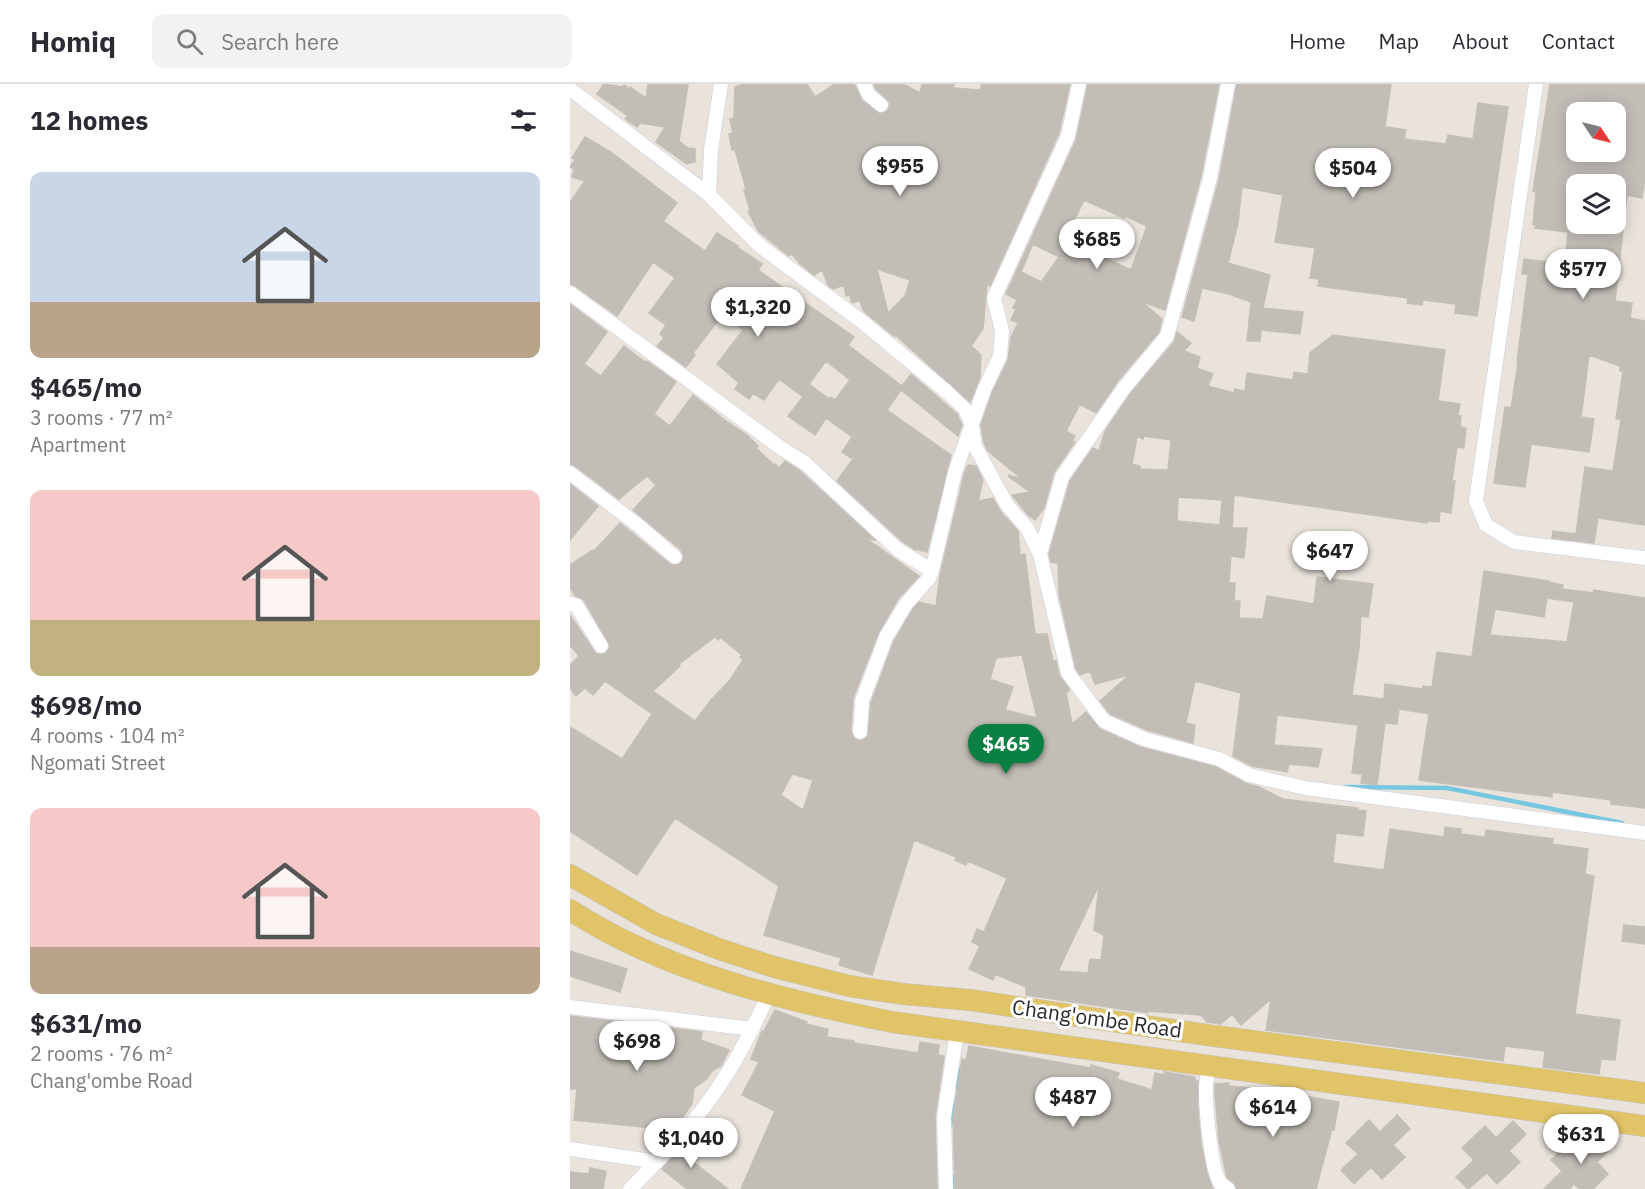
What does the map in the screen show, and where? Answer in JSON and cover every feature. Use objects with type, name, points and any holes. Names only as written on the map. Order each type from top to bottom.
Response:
[{"type":"main road","name":"Chang'ombe Road","points":[[570,875],[656,924],[687,937],[774,966],[849,986],[970,1000],[1219,1037],[1645,1092]]},
{"type":"main road","name":"Chang'ombe Road","points":[[570,910],[641,949],[710,975],[769,994],[882,1020],[1645,1126]]},
{"type":"street","points":[[709,195],[711,150],[721,84]]},
{"type":"street","points":[[864,84],[868,94],[881,105]]},
{"type":"street","points":[[860,732],[862,701],[886,637],[906,604],[929,578],[932,571],[955,472],[984,390],[1000,356],[1002,331],[994,298],[1068,136],[1079,84]]},
{"type":"street","points":[[1040,554],[1062,477],[1124,388],[1167,336],[1210,178],[1228,84]]},
{"type":"street","points":[[1536,84],[1476,501],[1486,525],[1514,542],[1645,558]]},
{"type":"street","points":[[570,89],[709,195],[760,246],[860,320],[946,391],[965,410],[972,425],[975,446],[1007,505],[1027,528],[1040,554],[1068,673],[1104,721],[1144,739],[1219,759],[1249,775],[1305,788],[1645,833]]},
{"type":"street","points":[[570,292],[781,448],[805,462],[897,549],[932,571]]},
{"type":"street","points":[[570,474],[639,526],[675,557]]},
{"type":"street","points":[[1027,528],[1049,527]]},
{"type":"street","points":[[570,604],[576,605],[601,646]]},
{"type":"street","points":[[630,1189],[657,1162],[711,1098],[753,1029],[769,994]]},
{"type":"street","points":[[570,1007],[753,1029]]},
{"type":"street","points":[[946,1189],[944,1117],[957,1031]]},
{"type":"street","points":[[1208,1074],[1205,1092],[1211,1144],[1219,1181],[1228,1189]]},
{"type":"street","points":[[570,1149],[657,1162]]},
{"type":"building","points":[[604,84],[623,87],[624,85],[629,89],[630,87],[646,98],[648,84],[688,85],[679,141],[688,148],[695,149],[695,162],[687,164],[656,142],[665,127],[640,123],[637,127],[625,119],[628,116],[597,94]]},
{"type":"building","points":[[744,84],[807,84],[815,97],[835,84],[854,84],[862,100],[880,114],[888,110],[890,103],[874,84],[903,84],[920,93],[922,84],[954,84],[953,88],[980,90],[982,84],[1070,84],[1059,133],[990,286],[987,284],[983,329],[971,346],[981,355],[980,378],[970,402],[893,333],[894,336],[867,314],[860,300],[852,303],[850,295],[846,296],[844,285],[833,289],[828,285],[822,270],[814,275],[792,254],[789,256],[758,231],[748,211],[750,210],[744,190],[746,189],[735,150],[732,150],[729,134],[733,133],[730,119],[734,118],[735,87]],"holes":[[[877,269],[910,280],[905,296],[888,313]]]},
{"type":"building","points":[[1088,84],[1219,84],[1201,176],[1165,310],[1141,301],[1162,319],[1159,332],[1117,382],[1096,413],[1080,404],[1066,431],[1075,436],[1072,441],[1075,442],[1054,472],[1044,508],[1035,520],[1012,495],[1030,492],[1009,477],[1009,475],[1022,479],[988,451],[981,425],[992,393],[1008,360],[1011,337],[1018,323],[1011,320],[1017,300],[1006,294],[1076,140]],"holes":[[[1084,200],[1147,226],[1131,270],[1101,256],[1110,239],[1072,225]],[[1033,244],[1059,257],[1041,282],[1021,272]]]},
{"type":"building","points":[[1237,84],[1391,84],[1385,127],[1406,130],[1404,139],[1446,144],[1448,135],[1473,139],[1478,103],[1508,107],[1477,316],[1455,313],[1456,304],[1423,300],[1422,305],[1407,303],[1408,298],[1318,286],[1319,279],[1310,278],[1315,248],[1275,242],[1283,195],[1242,187],[1238,223],[1228,263],[1270,275],[1263,308],[1303,312],[1300,334],[1261,330],[1260,341],[1247,341],[1251,302],[1202,288],[1194,321],[1182,317],[1219,180]]},
{"type":"building","points":[[1550,84],[1645,84],[1645,178],[1642,198],[1627,195],[1626,204],[1626,174],[1566,174],[1566,232],[1535,228],[1536,225],[1533,225],[1536,192],[1533,191]]},
{"type":"building","points":[[585,137],[611,152],[677,203],[663,221],[705,251],[717,233],[738,246],[762,264],[758,270],[854,337],[848,345],[902,386],[911,374],[957,414],[962,425],[958,436],[901,390],[887,410],[951,455],[927,552],[914,549],[903,542],[837,481],[853,459],[842,452],[852,437],[826,418],[815,435],[788,416],[803,397],[779,379],[764,400],[753,393],[749,399],[735,389],[739,383],[717,364],[743,330],[723,314],[693,353],[695,355],[686,367],[657,346],[664,338],[660,334],[666,325],[649,313],[675,278],[653,262],[617,316],[570,284],[570,202],[585,181],[572,177],[574,169],[570,167],[575,160],[572,158]],"holes":[[[826,361],[850,380],[835,400],[830,397],[829,399],[809,384]]]},
{"type":"building","points":[[1568,234],[1623,234],[1615,301],[1632,303],[1630,318],[1645,321],[1645,525],[1598,518],[1594,543],[1552,538],[1553,531],[1576,534],[1585,467],[1613,471],[1621,419],[1616,419],[1623,371],[1620,371],[1620,366],[1589,355],[1581,417],[1594,419],[1589,452],[1531,444],[1525,487],[1494,483],[1505,407],[1511,408],[1518,363],[1528,274],[1522,274],[1524,259],[1565,264]]},
{"type":"building","points":[[570,304],[607,332],[584,364],[601,376],[624,346],[676,382],[654,414],[670,426],[693,395],[747,435],[758,446],[756,448],[774,465],[779,468],[785,461],[799,470],[875,540],[867,539],[919,576],[898,599],[878,634],[853,698],[851,731],[855,739],[860,741],[868,736],[871,703],[894,641],[919,602],[936,606],[940,575],[964,475],[967,466],[976,466],[983,480],[978,501],[993,498],[1000,511],[1018,531],[1020,555],[1025,554],[1035,634],[1047,634],[1053,661],[1056,661],[1059,675],[1069,689],[1066,692],[1072,724],[1086,712],[1100,729],[1140,747],[1216,767],[1245,783],[1283,799],[1358,808],[1357,810],[1366,811],[1363,836],[1336,833],[1333,863],[1384,870],[1390,829],[1444,837],[1445,827],[1461,829],[1461,834],[1485,837],[1486,830],[1553,839],[1552,844],[1588,849],[1585,874],[1594,876],[1575,1014],[1620,1020],[1615,1060],[1601,1059],[1599,1074],[1543,1067],[1545,1051],[1505,1046],[1503,1061],[1266,1030],[1271,999],[1241,1025],[1232,1014],[1221,1024],[1207,1022],[1201,1015],[1148,1011],[1148,1013],[1026,995],[1026,987],[995,974],[993,980],[969,969],[980,946],[972,942],[977,929],[984,932],[1007,878],[968,861],[966,865],[955,860],[956,857],[914,840],[872,975],[839,965],[841,958],[764,935],[779,886],[675,818],[637,875],[570,831],[570,727],[622,759],[652,714],[605,681],[593,695],[585,688],[576,696],[570,688],[570,665],[579,656],[570,645],[570,615],[596,654],[605,654],[610,646],[584,600],[575,596],[570,587],[570,565],[594,551],[620,523],[670,564],[678,565],[684,558],[681,550],[633,510],[656,485],[647,476],[619,499],[570,464]],"holes":[[[715,637],[718,640],[720,637],[742,655],[740,657],[743,660],[730,680],[695,721],[653,691],[680,666],[679,664]],[[1022,655],[1037,718],[1005,710],[1013,687],[990,679],[996,658]],[[792,774],[813,780],[803,810],[781,795]],[[1099,885],[1094,930],[1104,935],[1101,960],[1090,959],[1088,973],[1058,971]]]},
{"type":"building","points":[[1177,332],[1191,343],[1184,351],[1200,357],[1197,368],[1213,374],[1208,386],[1234,393],[1235,389],[1245,391],[1247,373],[1293,380],[1294,372],[1308,374],[1310,353],[1333,335],[1445,350],[1438,401],[1460,404],[1458,416],[1461,416],[1460,427],[1466,428],[1464,448],[1457,447],[1452,481],[1455,481],[1451,513],[1440,511],[1439,522],[1428,521],[1427,523],[1234,495],[1232,528],[1247,528],[1244,558],[1231,556],[1229,583],[1235,583],[1234,601],[1240,601],[1239,618],[1263,619],[1267,596],[1314,604],[1317,577],[1373,584],[1368,617],[1361,616],[1352,695],[1384,699],[1385,684],[1423,689],[1423,686],[1432,687],[1437,652],[1472,657],[1484,571],[1549,581],[1563,585],[1562,589],[1593,593],[1594,590],[1645,598],[1645,808],[1611,804],[1611,800],[1552,792],[1552,797],[1419,780],[1429,714],[1399,709],[1397,724],[1385,723],[1377,785],[1361,783],[1362,774],[1352,773],[1358,725],[1277,715],[1274,745],[1322,749],[1318,767],[1289,764],[1287,772],[1252,766],[1233,756],[1241,693],[1195,681],[1186,723],[1195,725],[1193,743],[1147,730],[1110,714],[1100,701],[1129,675],[1095,684],[1090,671],[1080,675],[1076,669],[1059,595],[1058,563],[1051,562],[1049,554],[1070,481],[1093,448],[1099,451],[1105,431],[1131,393],[1174,342]],"holes":[[[1137,436],[1143,439],[1144,436],[1171,440],[1168,470],[1140,469],[1140,466],[1132,464]],[[1178,497],[1222,500],[1220,525],[1177,521]],[[1547,598],[1574,602],[1567,642],[1490,635],[1495,609],[1544,617]]]},
{"type":"building","points":[[570,484],[598,506],[570,540]]},
{"type":"building","points":[[1624,925],[1645,927],[1645,944],[1622,941]]},
{"type":"building","points":[[570,951],[627,969],[620,992],[570,976]]},
{"type":"building","points":[[775,1010],[807,1022],[806,1024],[828,1029],[827,1037],[854,1041],[854,1043],[918,1053],[920,1042],[939,1045],[938,1055],[944,1056],[935,1117],[937,1189],[741,1189],[775,1111],[742,1095],[759,1062],[751,1059],[762,1031]]},
{"type":"building","points":[[570,1016],[702,1032],[701,1040],[729,1050],[721,1066],[712,1071],[707,1079],[694,1088],[692,1104],[671,1134],[653,1132],[653,1128],[574,1120],[577,1089],[570,1089]]},
{"type":"building","points":[[969,1046],[1090,1068],[1091,1065],[1119,1073],[1117,1079],[1152,1090],[1155,1073],[1164,1075],[1164,1072],[1195,1077],[1198,1081],[1201,1144],[1213,1189],[955,1189],[953,1118],[962,1059],[966,1060]]},
{"type":"building","points":[[1229,1083],[1229,1086],[1252,1088],[1251,1090],[1264,1093],[1292,1097],[1292,1094],[1339,1102],[1334,1130],[1332,1129],[1316,1189],[1237,1189],[1235,1184],[1227,1178],[1219,1141],[1215,1084]]},
{"type":"building","points":[[1397,1115],[1410,1129],[1393,1145],[1405,1157],[1382,1179],[1371,1167],[1354,1184],[1341,1170],[1358,1154],[1346,1143],[1369,1120],[1380,1132]]},
{"type":"building","points":[[1513,1121],[1526,1134],[1509,1151],[1520,1162],[1497,1184],[1487,1173],[1468,1189],[1456,1177],[1474,1160],[1462,1148],[1485,1126],[1496,1138]]},
{"type":"building","points":[[1601,1133],[1613,1146],[1597,1162],[1608,1174],[1593,1189],[1580,1189],[1574,1184],[1569,1189],[1544,1189],[1562,1171],[1551,1160],[1574,1138],[1585,1149]]},
{"type":"building","points":[[694,1134],[703,1140],[688,1158],[728,1189],[687,1189],[662,1169]]},
{"type":"building","points":[[590,1168],[606,1171],[603,1189],[570,1189],[570,1172],[589,1174]]},
{"type":"waterway","points":[[1346,787],[1447,788],[1622,823]]},
{"type":"waterway","points":[[958,1069],[958,1088]]},
{"type":"waterway","points":[[950,1126],[957,1099]]},
{"type":"waterway","points":[[952,1176],[954,1189]]}]
